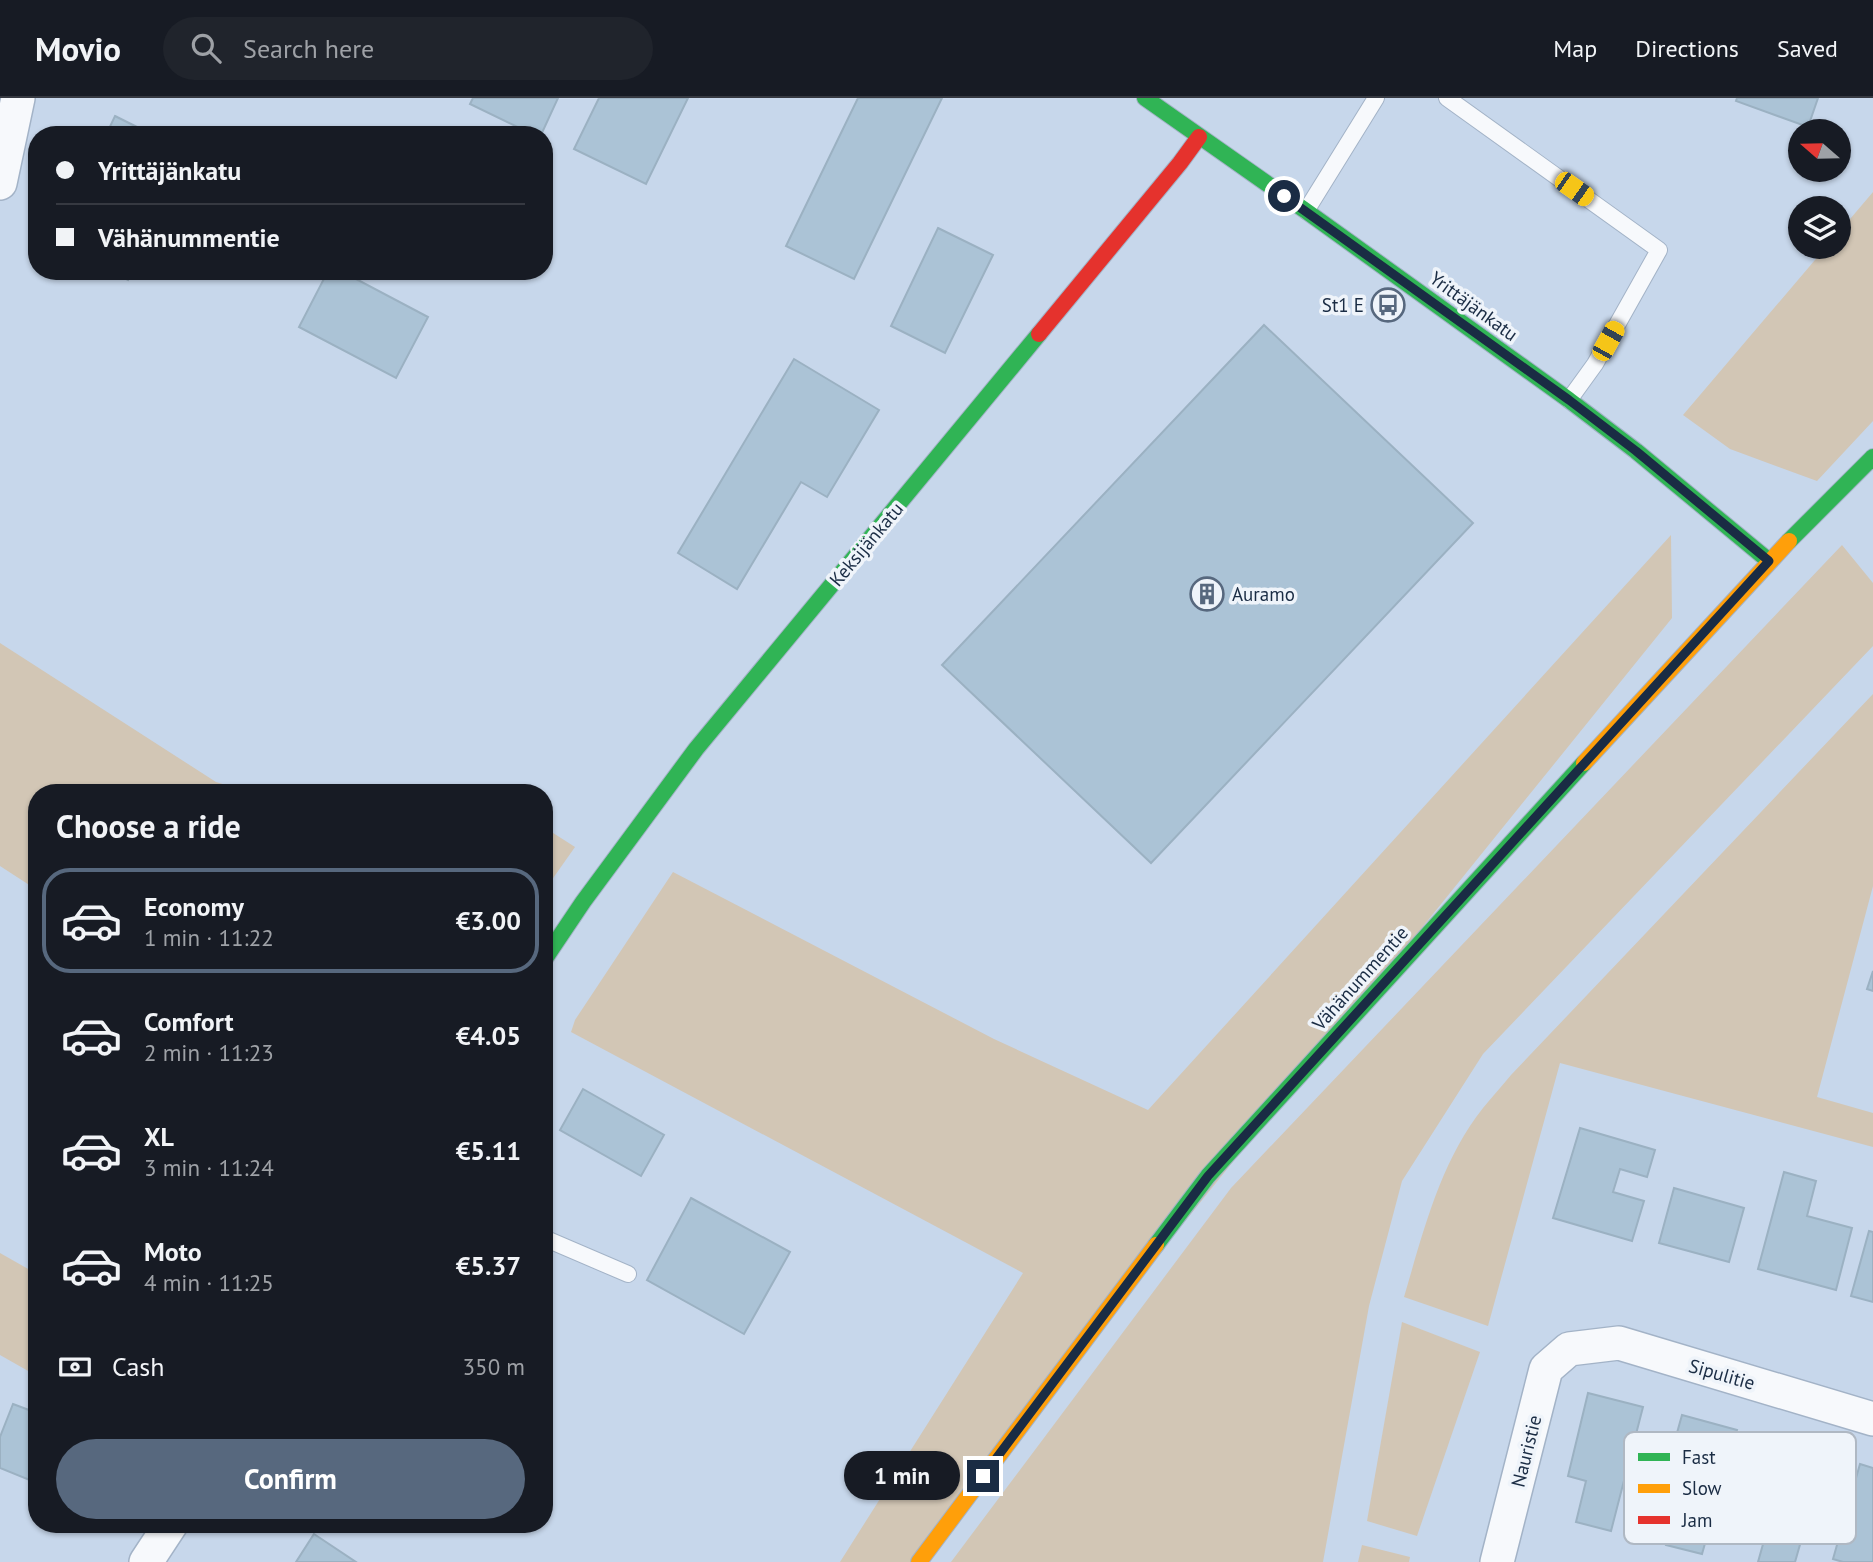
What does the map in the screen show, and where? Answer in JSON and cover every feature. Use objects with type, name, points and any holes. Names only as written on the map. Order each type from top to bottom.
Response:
[{"type":"street","points":[[0,183],[18,98]]},
{"type":"street","name":"Yrittäjänkatu","points":[[1145,98],[1569,400],[1636,451],[1769,561]]},
{"type":"street","name":"Keksijänkatu","points":[[553,947],[696,749],[1199,137]]},
{"type":"street","name":"Vähänummentie","points":[[919,1562],[1208,1176],[1769,561],[1873,457]]},
{"type":"street","name":"Sipulitie","points":[[1569,1349],[1619,1343],[1873,1419]]},
{"type":"street","name":"Nauristie","points":[[1497,1562],[1546,1369],[1569,1349]]},
{"type":"street","points":[[146,1562],[165,1533]]},
{"type":"lane","points":[[1306,211],[1376,98]]},
{"type":"lane","points":[[1447,98],[1659,250],[1595,364],[1569,400]]},
{"type":"lane","points":[[553,1242],[628,1274]]},
{"type":"shaded area","points":[[1873,192],[1873,421],[1817,481],[1730,449],[1683,415],[1816,259],[1851,259],[1851,218]]},
{"type":"shaded area","points":[[1671,535],[1672,618],[910,1562],[840,1562],[1023,1273],[571,1032],[575,1020],[673,872],[994,1039],[1148,1110]]},
{"type":"shaded area","points":[[1842,545],[1873,583],[1873,646],[1483,1054],[1402,1181],[1369,1306],[1323,1562],[951,1562],[1231,1188]]},
{"type":"shaded area","points":[[0,643],[223,784],[28,784],[28,884],[0,866]]},
{"type":"shaded area","points":[[1873,694],[1873,886],[1817,1097],[1873,1113],[1873,1147],[1560,1063],[1488,1326],[1404,1297],[1426,1223],[1444,1175],[1455,1151],[1483,1108],[1511,1075]]},
{"type":"shaded area","points":[[553,833],[575,847],[553,878]]},
{"type":"shaded area","points":[[0,1253],[28,1269],[28,1371],[0,1355]]},
{"type":"shaded area","points":[[1402,1322],[1480,1352],[1417,1536],[1367,1521]]},
{"type":"shaded area","points":[[1362,1545],[1410,1557],[1409,1562],[1358,1562]]},
{"type":"building","points":[[473,98],[558,98],[545,126],[515,126],[470,104]]},
{"type":"building","points":[[599,98],[688,98],[646,184],[574,149]]},
{"type":"building","points":[[858,98],[942,98],[854,279],[786,246]]},
{"type":"building","points":[[1737,98],[1818,98],[1811,119],[1788,120],[1736,101]]},
{"type":"building","points":[[115,116],[135,126],[110,126]]},
{"type":"building","points":[[938,228],[993,255],[945,353],[891,326]]},
{"type":"building","points":[[323,280],[358,280],[428,317],[396,378],[299,327]]},
{"type":"building","name":"Auramo","points":[[1264,325],[1473,523],[1151,863],[942,665]]},
{"type":"building","points":[[794,359],[879,410],[827,497],[801,482],[737,589],[678,553]]},
{"type":"building","points":[[1873,971],[1873,991],[1867,989]]},
{"type":"building","points":[[583,1089],[664,1135],[641,1176],[560,1130]]},
{"type":"building","points":[[1580,1128],[1655,1150],[1647,1177],[1620,1169],[1613,1192],[1644,1201],[1632,1241],[1553,1218]]},
{"type":"building","points":[[1784,1172],[1816,1181],[1807,1216],[1852,1228],[1836,1290],[1758,1269]]},
{"type":"building","points":[[1674,1188],[1744,1208],[1729,1262],[1659,1243]]},
{"type":"building","points":[[691,1198],[790,1252],[744,1334],[647,1280]]},
{"type":"building","points":[[1869,1231],[1873,1232],[1873,1302],[1851,1296]]},
{"type":"building","points":[[1588,1393],[1643,1407],[1637,1432],[1624,1432],[1624,1481],[1611,1531],[1576,1522],[1586,1481],[1568,1476]]},
{"type":"building","points":[[13,1404],[28,1410],[28,1479],[0,1468],[0,1437]]},
{"type":"building","points":[[1682,1415],[1737,1430],[1736,1432],[1677,1432]]},
{"type":"building","points":[[1860,1464],[1873,1468],[1873,1562],[1843,1562],[1833,1559],[1837,1544],[1856,1544],[1856,1478]]},
{"type":"building","points":[[314,1534],[356,1562],[296,1562]]},
{"type":"building","points":[[1666,1544],[1705,1544],[1702,1554]]},
{"type":"building","points":[[1763,1544],[1800,1544],[1795,1562],[1758,1562]]},
{"type":"traffic: fast","points":[[1145,98],[1569,400],[1636,451],[1769,561]]},
{"type":"traffic: fast","points":[[553,947],[696,749],[1039,334]]},
{"type":"traffic: fast","points":[[1789,541],[1873,457]]},
{"type":"traffic: fast","points":[[1156,1245],[1208,1176],[1584,763]]},
{"type":"traffic: slow","points":[[1584,763],[1789,541]]},
{"type":"traffic: slow","points":[[919,1562],[1156,1245]]},
{"type":"traffic: jam","points":[[1039,334],[1199,137]]},
{"type":"place","name":"St1 E","points":[[1388,305]]},
{"type":"place","name":"Auramo","points":[[1207,594]]},
{"type":"route","points":[[983,1476],[1208,1176],[1769,561],[1636,451],[1569,400],[1284,196]]}]
